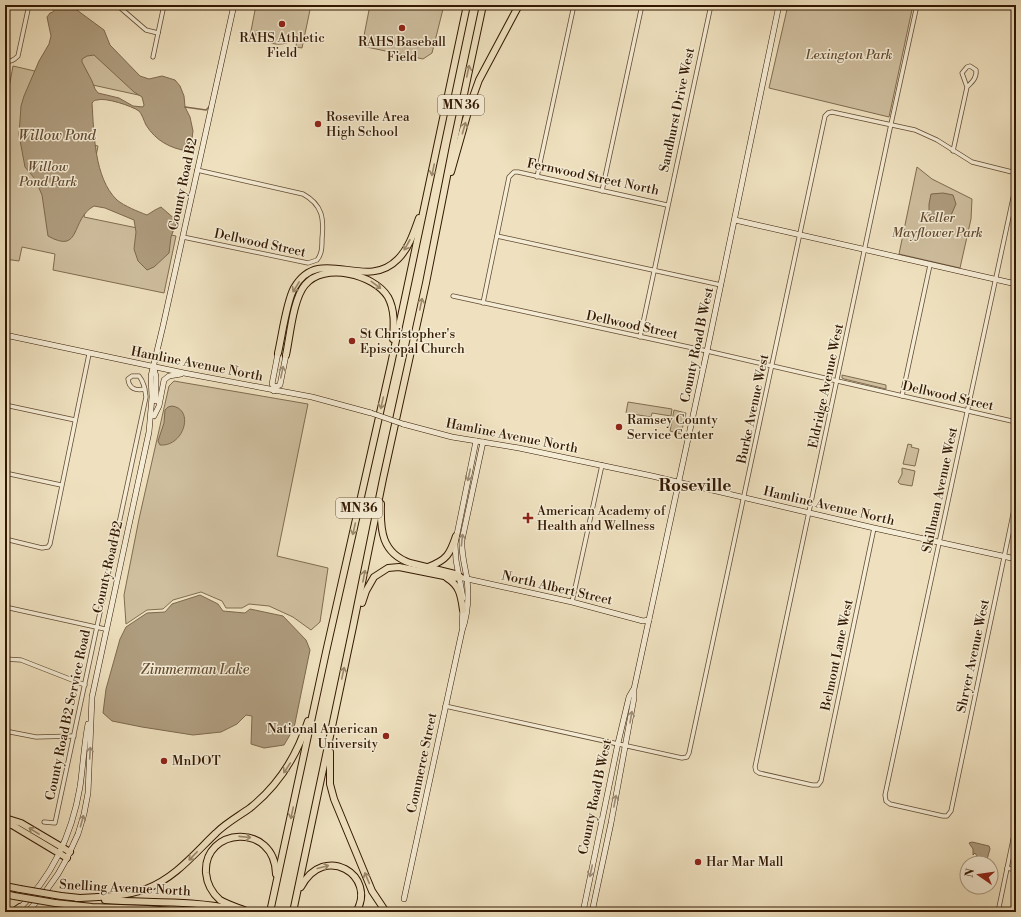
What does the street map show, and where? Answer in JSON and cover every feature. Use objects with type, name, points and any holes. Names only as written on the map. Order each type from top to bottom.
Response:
[{"type":"highway","points":[[458,50],[463,5]]},
{"type":"highway","name":"MN 36","points":[[270,912],[326,652],[391,364],[468,5]]},
{"type":"highway","name":"MN 36","points":[[293,912],[383,479],[426,283],[483,5]]},
{"type":"highway","points":[[441,206],[474,94],[487,65],[519,5]]},
{"type":"highway","points":[[278,353],[292,294],[302,278],[313,271],[327,267],[364,272],[377,271],[389,266],[399,258],[407,247],[427,196]]},
{"type":"highway","points":[[286,355],[297,301],[301,290],[309,281],[318,275],[329,272],[369,280],[380,287],[388,299],[392,311],[394,325],[391,364]]},
{"type":"highway","points":[[383,479],[381,516],[382,531],[386,543],[393,553],[403,561],[455,574],[463,578]]},
{"type":"highway","points":[[428,567],[438,563],[448,555],[452,550],[456,536]]},
{"type":"highway","points":[[353,628],[370,584],[374,577],[385,570],[399,567],[442,576],[463,578]]},
{"type":"highway","points":[[442,576],[452,582],[459,591],[463,610]]},
{"type":"highway","points":[[77,898],[118,896],[145,889],[156,884],[177,871],[217,831],[266,794],[285,771],[300,743],[310,714],[326,652]]},
{"type":"highway","points":[[335,711],[329,763],[332,791],[372,891],[386,912]]},
{"type":"highway","points":[[5,818],[21,823],[70,852]]},
{"type":"highway","points":[[5,824],[12,825],[67,858]]},
{"type":"highway","points":[[249,912],[222,901],[210,887],[206,876],[207,865],[212,852],[220,843],[231,838],[242,836],[255,839],[265,846],[275,861],[275,892]]},
{"type":"highway","points":[[297,894],[305,879],[314,870],[328,865],[337,866],[350,872],[358,882],[361,899],[356,912]]},
{"type":"highway","name":"Snelling Avenue North","points":[[5,885],[12,888],[77,898],[188,902],[208,904],[244,912]]},
{"type":"highway","name":"Snelling Avenue North","points":[[9,895],[55,903],[92,907],[184,912]]},
{"type":"highway","points":[[92,907],[109,912]]},
{"type":"street","points":[[5,61],[8,62],[15,60],[18,56],[29,5]]},
{"type":"street","points":[[118,5],[146,30],[158,33]]},
{"type":"street","points":[[153,57],[164,5]]},
{"type":"street","name":"County Road B2","points":[[16,910],[43,880],[59,854],[69,832],[78,798],[92,696],[150,422],[152,397],[151,376],[234,5]]},
{"type":"street","points":[[537,177],[574,5]]},
{"type":"street","points":[[602,191],[642,5]]},
{"type":"street","name":"Sandhurst Drive West","points":[[640,337],[710,5]]},
{"type":"street","name":"County Road B West","points":[[592,912],[626,745],[634,698],[634,689],[735,220],[779,5]]},
{"type":"street","name":"Eldridge Avenue West","points":[[818,785],[812,785],[756,771],[756,768],[917,5]]},
{"type":"street","points":[[1001,5],[1016,8]]},
{"type":"street","points":[[953,151],[967,87],[962,73],[966,67],[970,66],[976,70],[977,74],[974,80],[967,87]]},
{"type":"street","name":"Burke Avenue West","points":[[626,745],[682,758],[687,757],[689,753],[825,116],[828,113],[836,112],[891,124]]},
{"type":"street","points":[[891,124],[925,134],[964,158],[978,164],[1016,173]]},
{"type":"street","name":"Dellwood Street","points":[[183,236],[308,263],[317,260],[321,251],[323,218],[316,204],[310,198],[303,194],[197,170]]},
{"type":"street","name":"Fernwood Street North","points":[[497,236],[509,177],[514,172],[667,205]]},
{"type":"street","name":"Skillman Avenue West","points":[[948,815],[943,816],[890,804],[886,801],[885,795],[1016,184]]},
{"type":"street","points":[[735,220],[1016,284]]},
{"type":"street","points":[[483,302],[497,236],[721,285]]},
{"type":"street","points":[[902,396],[930,265]]},
{"type":"street","name":"Dellwood Street","points":[[453,296],[772,366],[1016,422]]},
{"type":"street","name":"Hamline Avenue North","points":[[5,335],[89,354],[275,389],[334,402],[432,432],[476,441],[517,447],[602,465],[874,528],[1016,559]]},
{"type":"street","points":[[278,353],[272,384],[275,389],[280,385],[286,355]]},
{"type":"street","points":[[5,540],[42,548],[48,547],[51,542],[61,485],[89,354]]},
{"type":"street","name":"County Road B2","points":[[150,422],[154,416],[157,394],[154,367]]},
{"type":"street","points":[[154,416],[159,406],[165,378],[184,373]]},
{"type":"street","points":[[132,376],[139,376],[145,389],[139,390],[132,388],[128,379],[132,376]]},
{"type":"street","name":"County Road B2 Service Road","points":[[44,822],[55,823],[146,397],[145,389]]},
{"type":"street","points":[[5,405],[75,420]]},
{"type":"street","name":"Commerce Street","points":[[404,899],[445,706],[462,631],[466,620],[467,610],[463,578],[456,552],[456,536],[476,441]]},
{"type":"street","name":"Commerce Street","points":[[462,631],[462,540],[483,442]]},
{"type":"street","points":[[572,602],[602,465]]},
{"type":"street","points":[[5,472],[61,485]]},
{"type":"street","name":"Shryer Avenue West","points":[[948,815],[951,811],[1016,500]]},
{"type":"street","name":"Belmont Lane West","points":[[818,785],[821,781],[874,528]]},
{"type":"street","name":"North Albert Street","points":[[463,578],[572,602],[643,621],[649,620]]},
{"type":"street","points":[[5,607],[105,629]]},
{"type":"street","points":[[5,659],[21,660],[85,685]]},
{"type":"street","name":"County Road B West","points":[[583,912],[618,743],[629,697],[634,689]]},
{"type":"street","points":[[445,706],[626,745]]},
{"type":"street","name":"County Road B2","points":[[27,912],[51,885],[67,858],[78,834],[88,792],[91,742],[90,717]]},
{"type":"street","points":[[5,731],[36,736],[74,736]]},
{"type":"street","points":[[998,912],[1016,825]]},
{"type":"street","points":[[1007,868],[1016,870]]},
{"type":"green space","name":"RAHS Athletic Field","points":[[256,5],[311,5],[302,48],[296,47],[297,39],[291,42],[275,44],[266,40],[257,30],[255,38],[250,36]]},
{"type":"green space","name":"RAHS Baseball Field","points":[[370,5],[444,5],[432,53],[423,59],[362,46]]},
{"type":"green space","name":"Lexington Park","points":[[788,5],[913,5],[889,117],[769,88]]},
{"type":"green space","name":"Willow Pond Park","points":[[64,26],[143,96],[88,84],[76,141],[98,146],[84,217],[176,236],[164,293],[53,270],[55,254],[22,247],[19,261],[5,259],[5,109],[13,66],[52,75]]},
{"type":"green space","name":"Keller Mayflower Park","points":[[917,167],[932,179],[972,199],[971,219],[960,268],[899,254]]},
{"type":"green space","points":[[842,375],[886,385],[886,389],[844,379],[842,378]]},
{"type":"green space","points":[[174,381],[308,404],[277,556],[328,568],[320,622],[311,630],[293,617],[269,606],[249,604],[242,608],[226,608],[222,601],[201,592],[173,600],[163,609],[147,610],[126,624],[124,595],[139,519],[169,386]]},
{"type":"green space","points":[[628,402],[672,409],[671,416],[652,413],[651,417],[626,413]]},
{"type":"green space","points":[[674,410],[686,413],[681,434],[670,431]]},
{"type":"green space","points":[[908,444],[912,445],[911,447],[919,449],[915,466],[903,464]]},
{"type":"green space","points":[[902,468],[915,471],[912,486],[900,484],[898,482],[902,474]]},
{"type":"water","name":"Willow Pond","points":[[57,5],[70,5],[104,30],[110,45],[140,76],[149,79],[162,76],[175,80],[180,86],[184,96],[185,107],[190,117],[193,131],[191,146],[187,151],[169,146],[154,135],[146,125],[140,112],[136,109],[118,102],[101,99],[95,100],[92,103],[97,154],[100,168],[109,191],[117,200],[136,211],[147,215],[161,207],[177,221],[171,237],[169,253],[154,267],[147,270],[138,261],[134,249],[136,232],[134,220],[105,208],[94,206],[81,219],[75,233],[71,238],[66,241],[59,241],[48,236],[42,195],[35,179],[25,167],[19,135],[21,106],[39,61],[49,44],[51,36],[47,17],[53,12]],"holes":[[[94,55],[134,92],[142,97],[143,107],[133,106],[119,98],[98,93],[82,62],[82,59],[87,56]]]},
{"type":"water","points":[[943,193],[953,195],[956,204],[948,222],[929,216],[931,194]]},
{"type":"water","points":[[172,406],[179,409],[183,414],[185,420],[184,427],[175,440],[168,444],[160,445],[158,441],[164,423],[165,410]]},
{"type":"water","name":"Zimmerman Lake","points":[[200,595],[218,604],[223,611],[245,613],[250,609],[283,616],[306,640],[310,650],[294,728],[284,745],[264,748],[251,744],[252,716],[246,715],[237,724],[221,732],[193,735],[112,721],[103,713],[106,689],[120,639],[126,627],[147,613],[165,612],[172,604]]},
{"type":"water","points":[[972,842],[989,846],[990,849],[988,855],[976,855],[975,853],[973,855],[973,849],[969,843]]},
{"type":"waterway","points":[[185,107],[206,110],[209,107]]},
{"type":"place","name":"RAHS Athletic Field","points":[[282,24]]},
{"type":"place","name":"RAHS Baseball Field","points":[[402,28]]},
{"type":"place","name":"Roseville Area High School","points":[[318,124]]},
{"type":"place","name":"St Christopher's Episcopal Church","points":[[352,341]]},
{"type":"place","name":"Ramsey County Service Center","points":[[619,427]]},
{"type":"place","name":"American Academy of Health and Wellness","points":[[528,518]]},
{"type":"place","name":"National American University","points":[[386,736]]},
{"type":"place","name":"MnDOT","points":[[164,761]]},
{"type":"place","name":"Har Mar Mall","points":[[698,862]]},
{"type":"district","name":"Roseville","points":[[695,486]]}]
